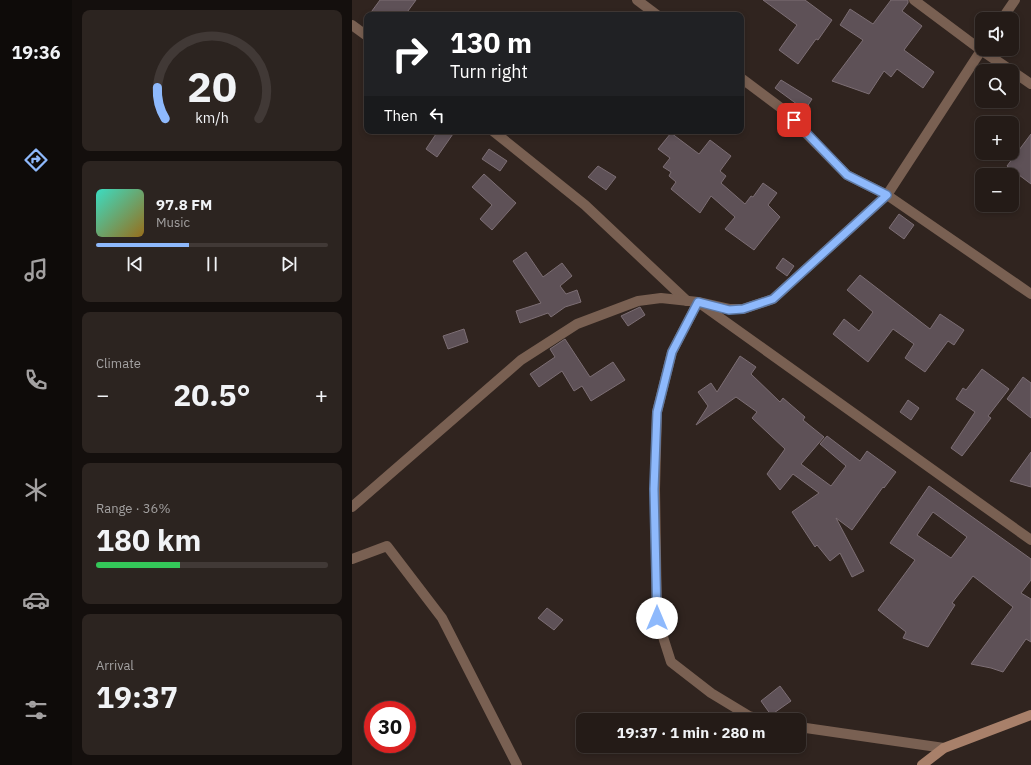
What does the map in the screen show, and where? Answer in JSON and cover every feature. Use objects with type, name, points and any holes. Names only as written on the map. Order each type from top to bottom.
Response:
[{"type":"main road","points":[[922,765],[944,748],[1031,715]]},
{"type":"street","points":[[637,0],[653,12]]},
{"type":"street","points":[[914,0],[975,45]]},
{"type":"street","points":[[1007,12],[1015,0]]},
{"type":"street","points":[[352,25],[364,34]]},
{"type":"street","points":[[352,508],[521,360],[577,324],[638,301],[661,298],[698,302],[729,310],[743,309],[773,299],[887,195],[978,56]]},
{"type":"street","points":[[991,56],[1031,84]]},
{"type":"street","points":[[744,80],[785,112],[847,175],[887,195],[1031,294]]},
{"type":"street","points":[[496,134],[585,205],[687,301]]},
{"type":"street","points":[[698,302],[1031,540]]},
{"type":"street","points":[[698,302],[672,352],[657,412],[654,489],[657,618],[671,662],[711,693],[744,713]]},
{"type":"street","points":[[352,559],[386,546],[442,618],[517,765]]},
{"type":"street","points":[[806,729],[944,748]]},
{"type":"building","points":[[380,0],[416,0],[407,12],[371,12]]},
{"type":"building","points":[[763,0],[805,0],[832,20],[798,64],[779,50],[797,25]]},
{"type":"building","points":[[891,0],[908,0],[908,3],[902,11],[922,26],[904,50],[934,72],[923,88],[897,69],[891,77],[884,71],[869,94],[832,81],[863,40],[840,25],[850,9],[873,24]]},
{"type":"building","points":[[781,80],[812,99],[805,110],[775,88]]},
{"type":"building","points":[[436,134],[453,134],[437,157],[426,149]]},
{"type":"building","points":[[670,134],[672,134],[699,154],[710,140],[731,156],[720,171],[726,176],[721,183],[745,204],[751,196],[753,197],[763,183],[777,193],[768,205],[780,217],[754,250],[725,229],[735,217],[711,196],[700,213],[671,189],[676,182],[669,176],[671,172],[663,167],[670,158],[658,149]]},
{"type":"building","points":[[1031,134],[1031,184],[1019,175],[1019,168],[1010,168],[1007,166],[1012,160],[1019,160],[1019,150]]},
{"type":"building","points":[[489,149],[507,161],[500,171],[482,159]]},
{"type":"building","points":[[598,166],[616,177],[606,190],[588,177]]},
{"type":"building","points":[[484,174],[516,203],[492,230],[480,219],[492,205],[472,187]]},
{"type":"building","points":[[899,214],[914,225],[904,239],[889,228]]},
{"type":"building","points":[[526,252],[543,277],[562,263],[572,276],[560,286],[566,294],[577,290],[581,302],[565,307],[551,317],[548,313],[520,323],[516,311],[541,303],[513,261]]},
{"type":"building","points":[[783,258],[794,266],[787,276],[776,268]]},
{"type":"building","points":[[860,275],[930,329],[940,314],[964,330],[954,345],[948,341],[925,372],[905,358],[914,344],[893,329],[868,362],[833,334],[844,319],[859,331],[873,312],[847,290]]},
{"type":"building","points":[[640,307],[645,315],[628,326],[621,316]]},
{"type":"building","points":[[464,329],[468,342],[448,349],[443,336]]},
{"type":"building","points":[[565,339],[590,377],[613,362],[625,380],[591,401],[582,386],[574,391],[562,371],[539,387],[530,374],[555,357],[550,349]]},
{"type":"building","points":[[740,356],[756,367],[751,374],[780,402],[783,398],[805,417],[803,420],[824,437],[801,464],[831,486],[846,466],[820,444],[827,436],[860,461],[867,451],[896,472],[884,488],[883,487],[852,530],[836,518],[864,571],[852,577],[840,553],[830,561],[817,545],[815,547],[792,512],[819,493],[793,474],[780,490],[767,474],[785,449],[752,418],[757,412],[736,397],[696,425],[708,406],[698,392],[711,383],[717,392]]},
{"type":"building","points":[[982,369],[1009,389],[988,416],[991,418],[962,456],[951,448],[975,412],[956,399],[963,388],[966,390]]},
{"type":"building","points":[[1023,377],[1031,383],[1031,418],[1007,399]]},
{"type":"building","points":[[908,400],[919,408],[911,420],[900,412]]},
{"type":"building","points":[[1031,452],[1031,487],[1010,481]]},
{"type":"building","points":[[929,486],[1031,559],[1031,580],[1021,593],[1031,599],[1031,642],[1026,639],[1003,672],[971,664],[1013,607],[973,576],[952,603],[955,605],[928,647],[903,638],[906,632],[878,610],[915,560],[890,543]],"holes":[[[933,512],[967,537],[951,558],[917,535]]]},
{"type":"building","points":[[547,608],[563,620],[554,630],[538,618]]},
{"type":"building","points":[[780,686],[791,701],[774,713],[770,713],[761,701]]},
{"type":"route","points":[[657,618],[657,560],[654,489],[657,412],[672,352],[698,302],[729,310],[743,309],[773,299],[887,195],[847,175],[818,147],[794,120]]}]
